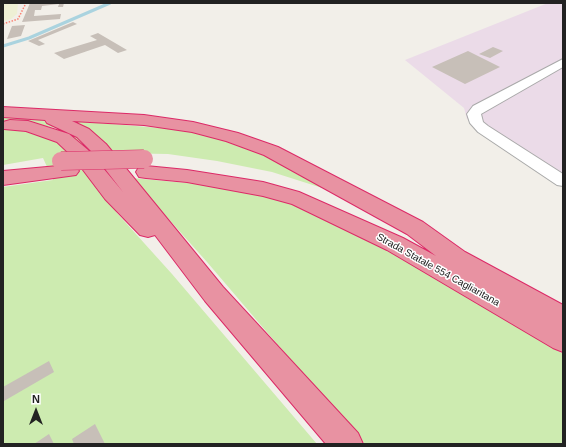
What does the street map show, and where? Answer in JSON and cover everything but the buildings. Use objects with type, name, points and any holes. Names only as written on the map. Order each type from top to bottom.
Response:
[{"type":"highway","points":[[3,112],[165,123],[193,127],[238,139],[270,151],[415,228],[458,260]]},
{"type":"highway","points":[[42,114],[83,133],[99,148],[214,294],[347,444]]},
{"type":"highway","points":[[3,125],[28,126],[63,138],[81,154],[112,194],[214,294]]},
{"type":"highway","name":"Strada Statale 554 Cagliaritana","points":[[145,165],[187,176],[263,189],[299,200],[395,244],[563,340]]},
{"type":"highway","name":"Strada Statale 554 Cagliaritana","points":[[6,176],[66,166],[111,170],[145,165],[204,165],[261,176],[322,194],[390,223],[563,318]]},
{"type":"street","points":[[563,62],[478,109],[474,114],[477,123],[484,129],[563,181]]},
{"type":"path","points":[[3,24],[18,19],[26,3]]},
{"type":"shaded area","points":[[548,3],[563,3],[563,186],[467,119],[464,108],[405,60]]},
{"type":"green space","points":[[3,3],[18,3],[17,14],[11,19],[3,21]]},
{"type":"green space","points":[[3,116],[38,119],[71,131],[83,141],[85,149],[77,141],[56,128],[30,123],[3,122]]},
{"type":"green space","points":[[74,121],[185,130],[221,139],[259,152],[341,194],[272,172],[217,161],[168,154],[109,153],[86,129]]},
{"type":"green space","points":[[3,129],[45,134],[62,143],[92,178],[117,213],[172,274],[317,444],[3,444],[3,187],[53,180],[43,158],[3,165]]},
{"type":"green space","points":[[132,178],[209,185],[283,199],[369,239],[510,320],[563,354],[563,444],[365,444]]},
{"type":"waterway","points":[[3,46],[29,38],[110,3]]}]
